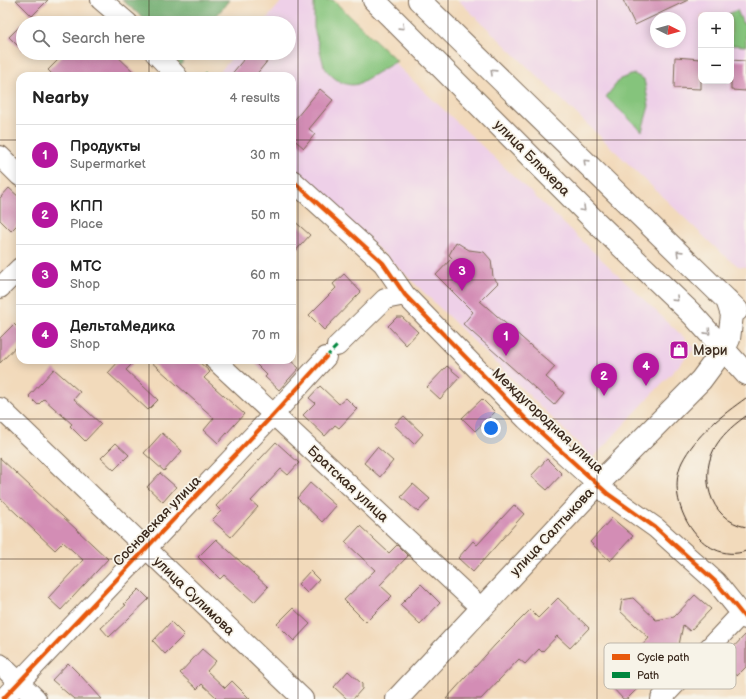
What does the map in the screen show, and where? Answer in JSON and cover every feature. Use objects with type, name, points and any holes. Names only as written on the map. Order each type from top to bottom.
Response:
[{"type":"main road","name":"улица Блюхера","points":[[374,0],[592,218],[692,314],[746,374]]},
{"type":"main road","points":[[419,0],[730,298],[746,319]]},
{"type":"main road","name":"улица Салтыкова","points":[[397,699],[598,484],[701,380],[724,350],[732,328],[730,298]]},
{"type":"main road","points":[[724,350],[746,342]]},
{"type":"street","points":[[101,0],[120,16]]},
{"type":"street","points":[[162,60],[173,72]]},
{"type":"street","points":[[0,156],[16,172]]},
{"type":"street","name":"Междугородная улица","points":[[296,184],[383,263],[405,295],[526,418],[608,494],[656,528],[716,582],[743,616]]},
{"type":"street","points":[[0,288],[16,272]]},
{"type":"street","name":"Сосновская улица","points":[[3,699],[144,548],[159,536],[331,351],[385,299],[405,295]]},
{"type":"street","name":"Братская улица","points":[[219,364],[481,608]]},
{"type":"street","name":"улица Сулимова","points":[[0,408],[144,548],[303,699]]},
{"type":"street","points":[[716,643],[743,616]]},
{"type":"street","points":[[0,664],[36,699]]},
{"type":"street","points":[[661,699],[671,689]]},
{"type":"shaded area","points":[[283,0],[328,0],[695,348],[593,458],[400,269],[296,172],[296,72],[219,72],[230,60],[296,60],[296,16],[269,16]]},
{"type":"shaded area","points":[[458,0],[746,0],[746,267],[738,266],[719,251]]},
{"type":"green space","points":[[122,0],[229,0],[216,16],[141,16]]},
{"type":"green space","points":[[314,0],[333,0],[397,61],[358,84],[353,85],[338,81],[324,66],[314,28]]},
{"type":"green space","points":[[737,10],[743,24],[746,22],[746,46],[734,45],[734,12],[733,12]]},
{"type":"green space","points":[[177,60],[184,60],[180,66]]},
{"type":"green space","points":[[634,74],[644,79],[649,106],[642,131],[606,97],[620,79]]},
{"type":"building","points":[[16,0],[48,0],[32,16]]},
{"type":"building","points":[[623,0],[688,0],[663,12],[650,12],[650,18],[635,25]]},
{"type":"building","points":[[16,30],[16,44],[9,37]]},
{"type":"building","points":[[675,57],[698,59],[698,84],[701,84],[701,89],[674,88]]},
{"type":"building","points":[[58,60],[121,60],[134,72],[50,72],[48,70]]},
{"type":"building","points":[[243,60],[268,60],[258,72],[233,72]]},
{"type":"building","points":[[734,60],[746,61],[746,91],[731,90],[731,84],[734,84]]},
{"type":"building","points":[[320,89],[333,100],[309,129],[315,134],[304,148],[296,141],[296,118]]},
{"type":"building","points":[[9,188],[16,194],[16,226],[11,231],[0,220],[0,198]]},
{"type":"building","points":[[296,223],[310,235],[296,251]]},
{"type":"building","points":[[456,242],[469,250],[484,252],[491,260],[493,277],[498,283],[480,301],[555,367],[546,377],[564,393],[554,405],[463,324],[473,312],[436,275],[452,258],[449,255]]},
{"type":"building","points":[[344,274],[361,292],[324,330],[309,315],[336,288],[333,284]]},
{"type":"building","points":[[397,317],[402,317],[418,332],[406,345],[388,326]]},
{"type":"building","points":[[14,324],[16,326],[16,346],[0,363],[0,338]]},
{"type":"building","points":[[116,364],[132,364],[126,370],[158,400],[148,410],[108,373]]},
{"type":"building","points":[[153,364],[201,364],[210,372],[204,378],[244,414],[218,443],[204,430],[214,418]]},
{"type":"building","points":[[256,364],[294,364],[299,368],[279,390],[265,377],[267,375]]},
{"type":"building","points":[[447,366],[460,377],[440,399],[427,387]]},
{"type":"building","points":[[54,369],[80,392],[74,399],[101,424],[85,441],[70,426],[72,424],[44,399],[38,405],[29,396]]},
{"type":"building","points":[[320,386],[339,404],[346,398],[357,409],[339,428],[335,425],[325,436],[303,415],[315,403],[309,398]]},
{"type":"building","points":[[482,399],[495,412],[475,431],[462,418]]},
{"type":"building","points":[[404,416],[423,434],[414,444],[394,425]]},
{"type":"building","points":[[162,433],[182,451],[164,471],[144,453]]},
{"type":"building","points":[[276,442],[299,463],[288,475],[281,469],[251,501],[258,507],[231,537],[212,520],[221,511],[216,506]]},
{"type":"building","points":[[116,443],[129,455],[114,470],[101,458]]},
{"type":"building","points":[[377,447],[393,461],[380,477],[364,463]]},
{"type":"building","points":[[0,458],[108,559],[61,610],[48,598],[83,560],[63,542],[55,550],[0,498]]},
{"type":"building","points":[[547,459],[562,474],[547,490],[531,476]]},
{"type":"building","points":[[160,473],[176,487],[163,502],[147,487]]},
{"type":"building","points":[[310,483],[336,506],[322,522],[297,498]]},
{"type":"building","points":[[413,484],[430,499],[418,512],[401,497]]},
{"type":"building","points":[[514,505],[524,514],[473,572],[458,558],[473,541],[477,545]]},
{"type":"building","points":[[612,518],[633,536],[610,561],[590,542]]},
{"type":"building","points":[[360,526],[389,553],[397,545],[408,556],[380,585],[392,596],[366,622],[344,600],[375,570],[345,542]]},
{"type":"building","points":[[216,539],[268,587],[254,602],[224,575],[220,579],[198,557]]},
{"type":"building","points":[[310,571],[319,580],[307,593],[298,584]]},
{"type":"building","points":[[421,584],[440,603],[420,624],[400,605]]},
{"type":"building","points":[[139,589],[149,599],[109,637],[101,628],[126,605],[124,604]]},
{"type":"building","points":[[695,595],[711,609],[690,631],[683,625],[679,643],[644,643],[649,638],[620,611],[622,600],[633,598],[656,620],[674,617]]},
{"type":"building","points":[[558,598],[589,628],[570,648],[557,636],[542,652],[539,649],[525,664],[519,659],[481,699],[446,699],[495,645],[530,610],[538,618]]},
{"type":"building","points":[[293,608],[310,624],[294,641],[277,624]]},
{"type":"building","points":[[171,622],[184,635],[165,654],[153,641]]},
{"type":"building","points":[[746,634],[746,667],[737,676],[736,675],[736,644]]},
{"type":"building","points":[[202,649],[216,661],[207,671],[225,688],[232,681],[250,699],[215,699],[216,697],[202,684],[197,689],[180,673]]},
{"type":"building","points":[[68,663],[102,699],[74,699],[52,680]]},
{"type":"building","points":[[348,671],[362,684],[362,689],[353,699],[347,699],[334,687]]},
{"type":"building","points":[[614,689],[637,689],[627,699],[623,699]]},
{"type":"tram line","points":[[746,398],[719,419],[694,443],[682,462],[677,478],[678,495],[682,512],[690,528],[701,540],[715,549],[730,553],[746,551]]},
{"type":"tram line","points":[[746,416],[730,428],[717,444],[711,456],[708,468],[710,494],[715,505],[723,515],[733,523],[746,527]]},
{"type":"marked path","points":[[326,357],[337,346]]},
{"type":"cycle path","points":[[296,184],[383,263],[405,295],[526,419],[608,494],[656,528],[716,582],[746,619]]},
{"type":"cycle path","points":[[3,699],[273,415],[326,357]]},
{"type":"place","name":"МТС","points":[[462,291]]},
{"type":"place","name":"Мэри","points":[[679,350]]},
{"type":"place","name":"Продукты","points":[[506,356]]},
{"type":"place","name":"ДельтаМедика","points":[[646,386]]},
{"type":"place","name":"КПП","points":[[604,396]]}]
